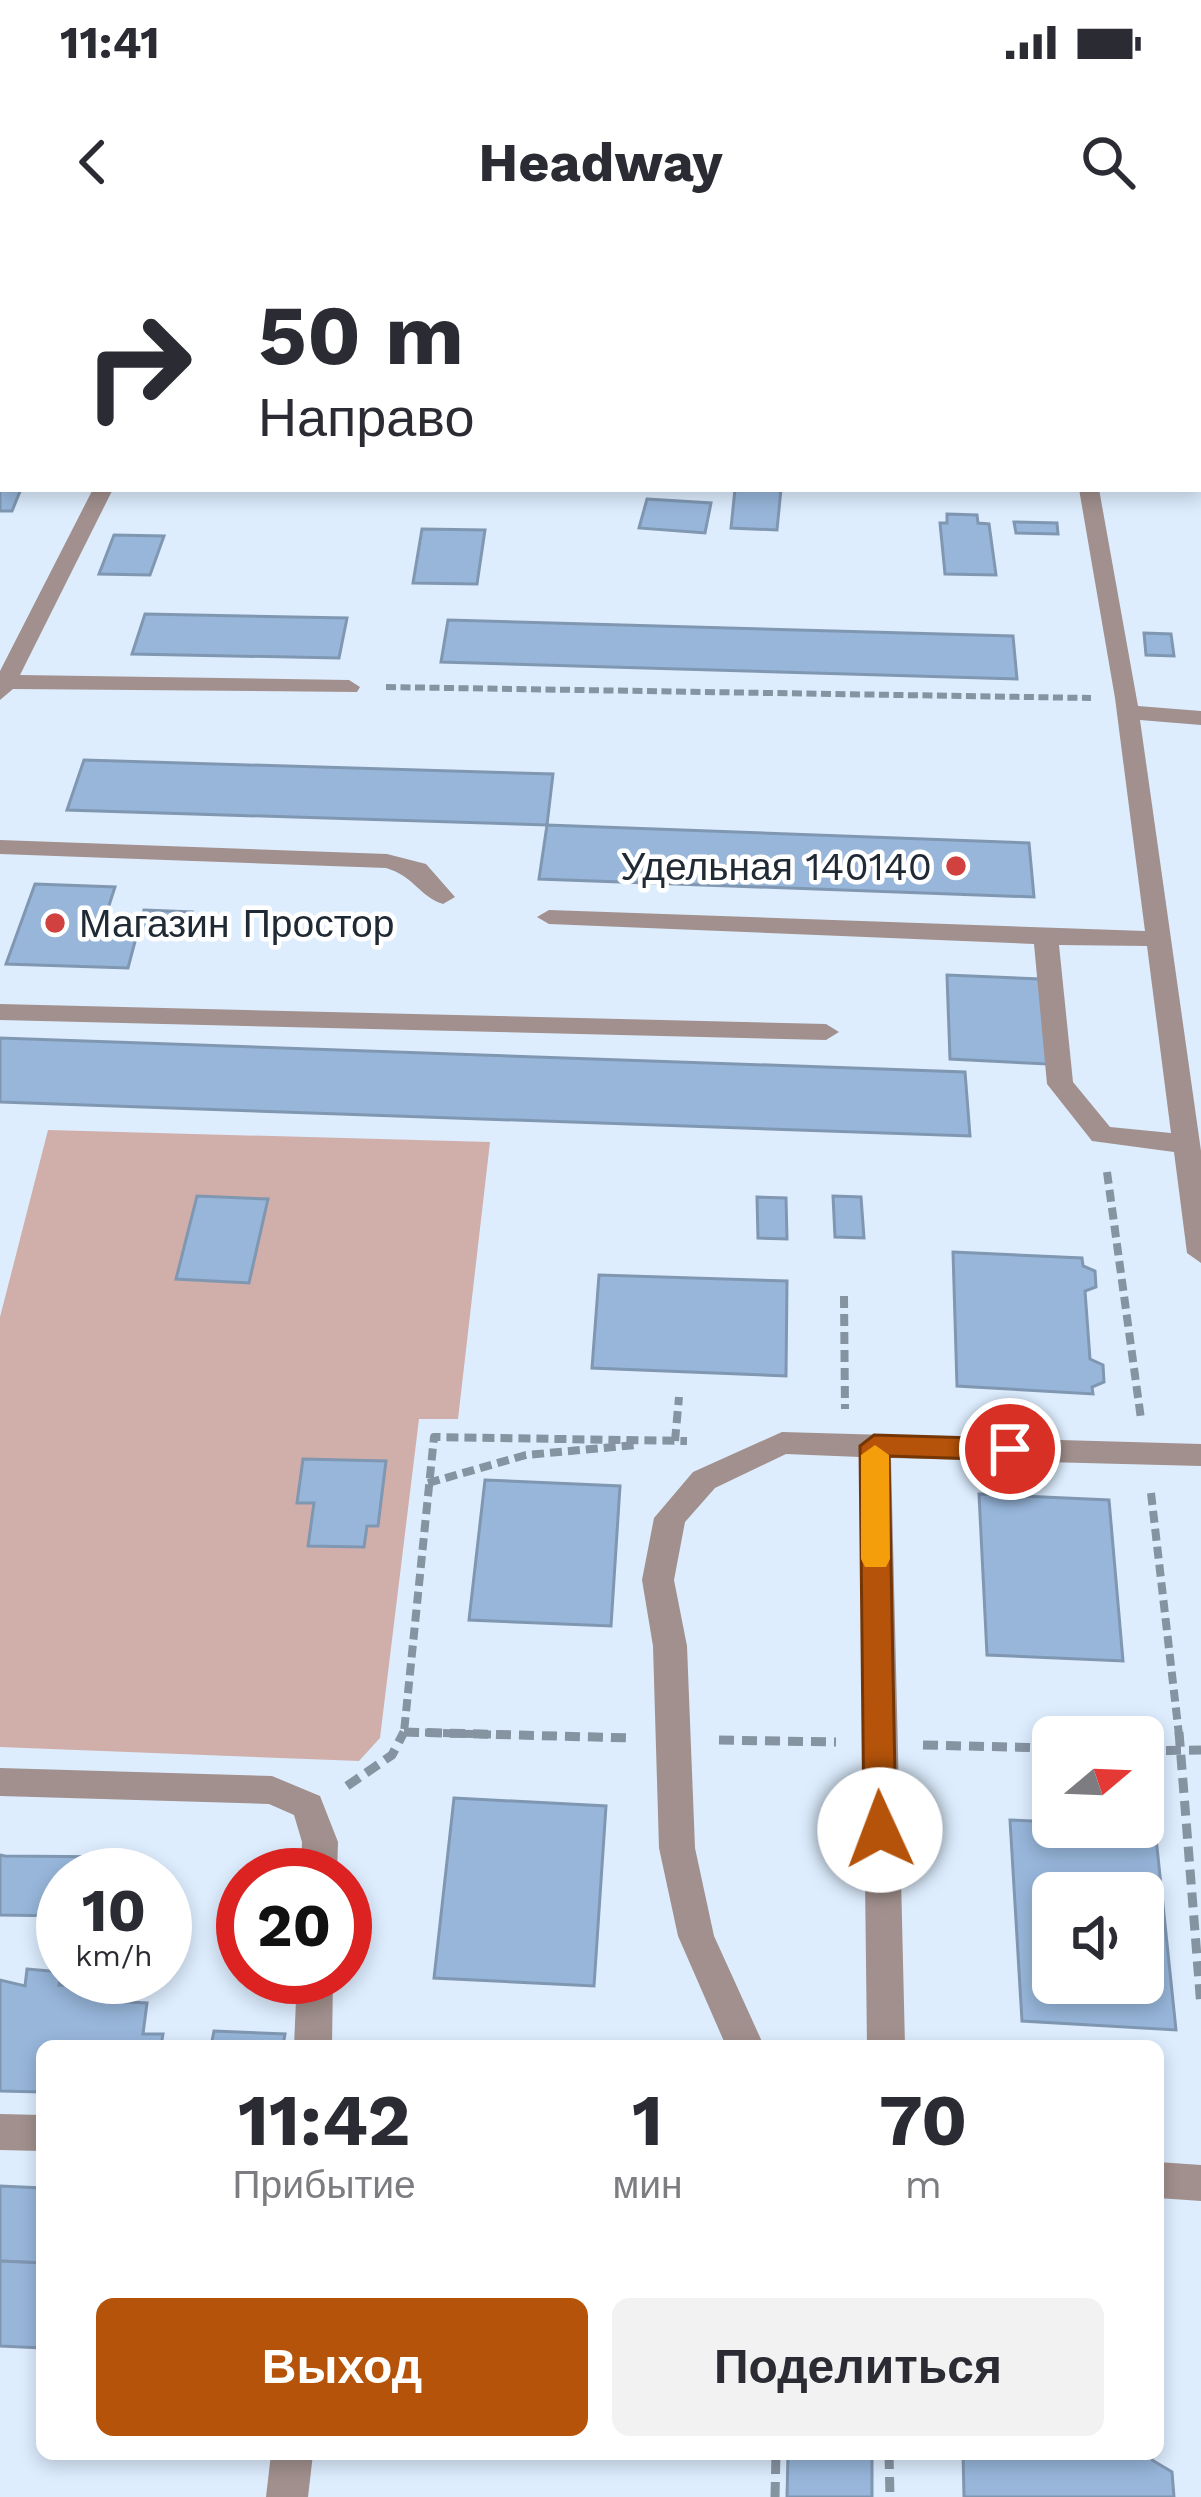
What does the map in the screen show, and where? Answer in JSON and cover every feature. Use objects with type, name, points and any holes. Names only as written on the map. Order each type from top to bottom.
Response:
[{"type":"street","points":[[101,492],[10,654],[3,687],[349,687]]},
{"type":"street","points":[[1090,492],[1126,705],[1201,1253]]},
{"type":"street","points":[[1126,705],[1201,718]]},
{"type":"street","points":[[0,848],[387,861],[417,869],[442,897]]},
{"type":"street","points":[[549,917],[1155,939]]},
{"type":"street","points":[[1046,937],[1060,1084],[1102,1135],[1186,1144]]},
{"type":"street","points":[[0,1012],[826,1032]]},
{"type":"street","points":[[742,2040],[696,1936],[677,1848],[670,1646],[658,1580],[670,1517],[704,1480],[782,1443],[1201,1455]]},
{"type":"street","points":[[860,1445],[886,2040]]},
{"type":"street","points":[[0,1782],[272,1790],[308,1806],[320,1848]]},
{"type":"street","points":[[313,2040],[315,2004]]},
{"type":"street","points":[[0,2132],[36,2133]]},
{"type":"street","points":[[1164,2180],[1201,2183]]},
{"type":"path","points":[[349,687],[1126,705]]},
{"type":"path","points":[[1102,1135],[1181,1752],[1201,2007]]},
{"type":"path","points":[[844,1296],[860,1445]]},
{"type":"path","points":[[677,1441],[679,1397]]},
{"type":"path","points":[[308,1806],[363,1778],[392,1755],[404,1732],[434,1437],[698,1441]]},
{"type":"path","points":[[428,1483],[526,1455],[677,1441]]},
{"type":"path","points":[[404,1732],[672,1739]]},
{"type":"path","points":[[1164,1752],[1201,1750]]},
{"type":"path","points":[[775,2497],[776,2460]]},
{"type":"path","points":[[890,2460],[890,2497]]},
{"type":"shaded area","points":[[48,1130],[490,1142],[458,1419],[419,1419],[380,1738],[359,1761],[0,1747],[0,1317]]},
{"type":"building","points":[[0,492],[20,492],[12,511],[0,511]]},
{"type":"building","points":[[735,492],[781,492],[777,530],[731,528]]},
{"type":"building","points":[[647,499],[711,503],[705,533],[639,528]]},
{"type":"building","points":[[947,514],[977,515],[978,523],[989,524],[996,575],[945,574],[940,523],[947,523]]},
{"type":"building","points":[[1014,522],[1057,523],[1058,534],[1016,533]]},
{"type":"building","points":[[422,529],[485,530],[477,584],[413,583]]},
{"type":"building","points":[[114,535],[164,536],[150,575],[99,574]]},
{"type":"building","points":[[145,614],[347,618],[339,658],[132,654]]},
{"type":"building","points":[[448,620],[1013,636],[1017,679],[441,662]]},
{"type":"building","points":[[1144,633],[1171,634],[1174,656],[1146,655]]},
{"type":"building","points":[[84,760],[553,774],[547,825],[67,810]]},
{"type":"building","points":[[547,825],[1029,843],[1034,897],[539,879]]},
{"type":"building","points":[[35,884],[115,887],[102,927],[138,930],[128,968],[6,964]]},
{"type":"building","points":[[144,910],[192,912],[186,932],[138,930]]},
{"type":"building","points":[[947,975],[1040,979],[1047,1064],[950,1059]]},
{"type":"building","points":[[0,1038],[965,1072],[970,1136],[0,1102]]},
{"type":"building","points":[[197,1196],[268,1199],[249,1283],[176,1279]]},
{"type":"building","points":[[833,1196],[861,1197],[864,1238],[835,1237]]},
{"type":"building","points":[[757,1197],[786,1198],[787,1239],[758,1238]]},
{"type":"building","points":[[953,1252],[1082,1258],[1083,1266],[1095,1271],[1096,1287],[1085,1291],[1090,1359],[1103,1365],[1104,1382],[1092,1387],[1093,1394],[957,1386]]},
{"type":"building","points":[[599,1275],[787,1281],[786,1376],[592,1368]]},
{"type":"building","points":[[303,1459],[386,1461],[378,1526],[367,1526],[364,1547],[308,1546],[314,1503],[297,1503]]},
{"type":"building","points":[[485,1480],[620,1486],[611,1626],[469,1620]]},
{"type":"building","points":[[979,1494],[1109,1500],[1123,1661],[987,1655]]},
{"type":"building","points":[[454,1798],[606,1806],[594,1986],[434,1978]]},
{"type":"building","points":[[1010,1820],[1032,1821],[1032,1848],[1157,1848],[1160,1872],[1032,1872],[1032,2004],[1164,2004],[1164,1915],[1176,2030],[1022,2021]]},
{"type":"building","points":[[0,1855],[36,1856],[36,1916],[0,1915]]},
{"type":"building","points":[[27,1969],[36,1970],[36,2004],[147,2004],[143,2034],[163,2034],[162,2040],[36,2040],[36,2092],[0,2091],[0,1980],[25,1986]]},
{"type":"building","points":[[214,2031],[285,2034],[284,2040],[212,2040]]},
{"type":"building","points":[[0,2186],[36,2188],[36,2263],[0,2261]]},
{"type":"building","points":[[0,2261],[36,2263],[36,2348],[0,2346]]},
{"type":"building","points":[[788,2460],[872,2460],[872,2497],[787,2497]]},
{"type":"building","points":[[963,2460],[1152,2460],[1172,2472],[1174,2497],[964,2497]]},
{"type":"slow traffic","points":[[875,1455],[876,1559]]},
{"type":"place","name":"Удельная 140140","points":[[956,866]]},
{"type":"place","name":"Магазин Простор","points":[[55,923]]},
{"type":"route","points":[[880,1830],[874,1446],[1010,1449]]}]
